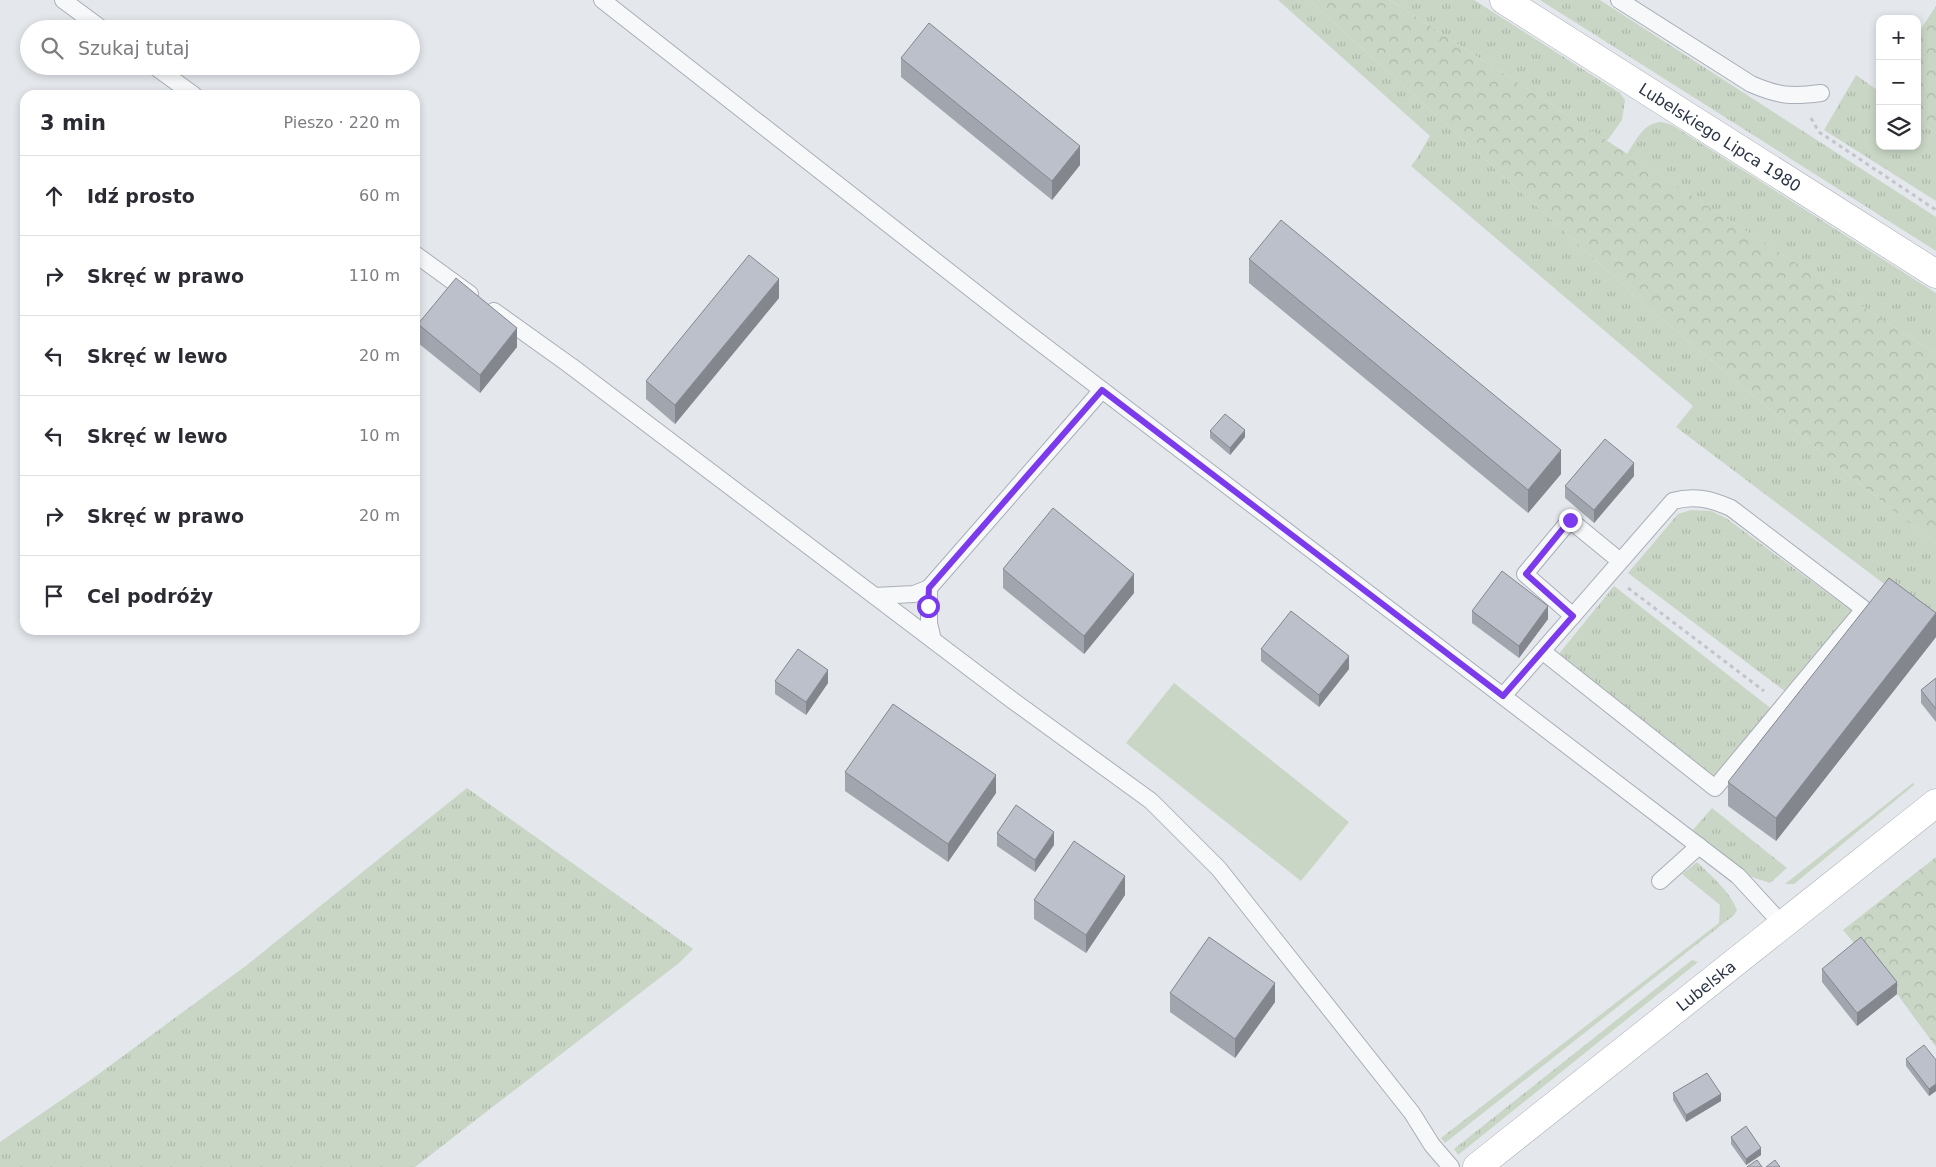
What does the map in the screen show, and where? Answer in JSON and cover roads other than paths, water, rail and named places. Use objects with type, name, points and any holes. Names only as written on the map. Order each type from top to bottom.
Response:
[{"type":"main road","name":"Lubelskiego Lipca 1980","points":[[1504,0],[1936,274]]},
{"type":"main road","name":"Lubelska","points":[[1477,1167],[1936,803]]},
{"type":"lane","points":[[63,0],[90,20]]},
{"type":"lane","points":[[602,0],[1102,390],[1738,876],[1782,925]]},
{"type":"lane","points":[[1619,0],[1751,84],[1774,94],[1793,97],[1821,93]]},
{"type":"lane","points":[[166,75],[187,90]]},
{"type":"lane","points":[[420,258],[571,366],[874,596],[1151,801],[1219,869],[1412,1113],[1432,1145],[1451,1167]]},
{"type":"lane","points":[[874,596],[914,594],[929,588],[1102,390]]},
{"type":"lane","points":[[1503,696],[1673,501],[1686,497],[1714,500],[1731,508],[1864,609],[1715,788],[1542,652]]},
{"type":"lane","points":[[1573,616],[1526,574],[1570,520],[1620,561]]},
{"type":"lane","points":[[929,588],[929,623],[934,640]]},
{"type":"lane","points":[[1660,881],[1699,846]]}]
